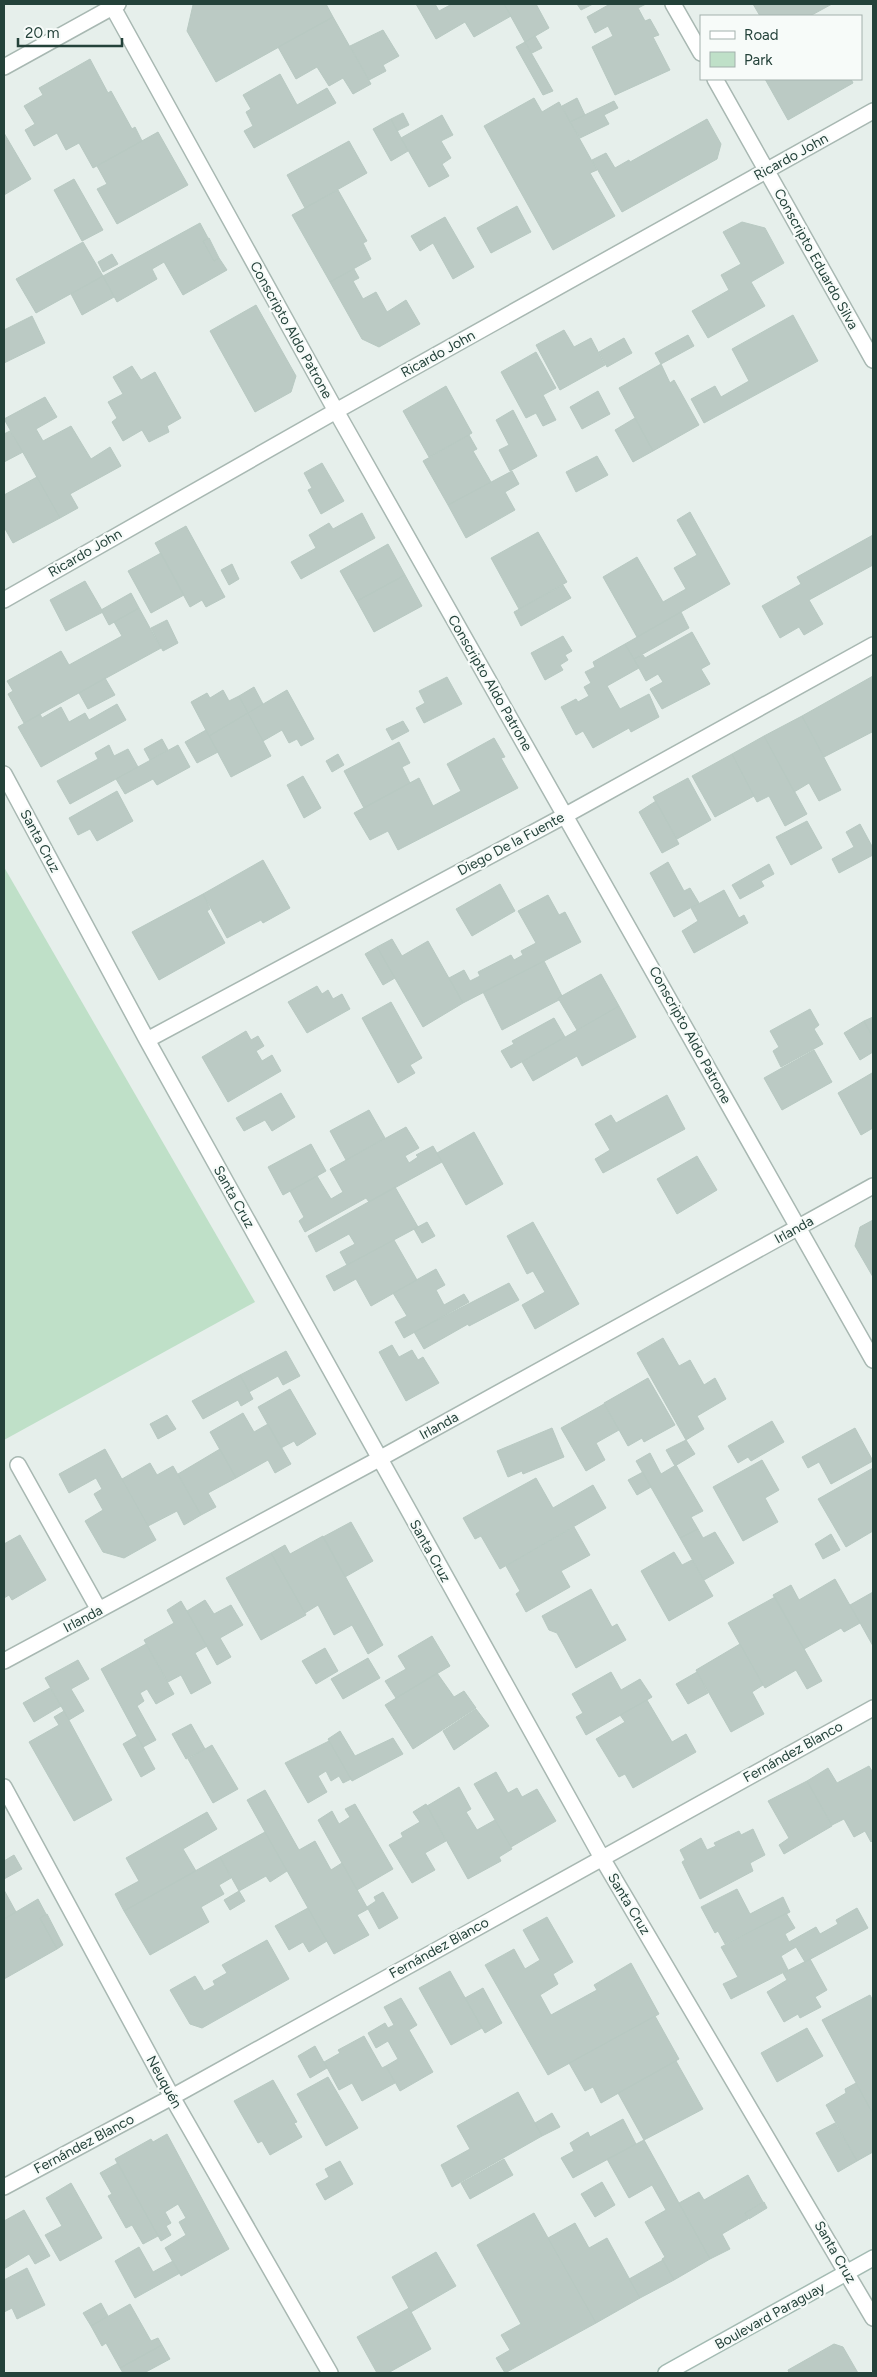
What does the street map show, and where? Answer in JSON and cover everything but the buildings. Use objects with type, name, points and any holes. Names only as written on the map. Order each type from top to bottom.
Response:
[{"type":"street","points":[[673,4],[700,51]]},
{"type":"street","points":[[4,67],[114,5]]},
{"type":"street","name":"Conscripto Aldo Patrone","points":[[114,5],[336,411],[873,1360]]},
{"type":"street","name":"Conscripto Eduardo Silva","points":[[716,80],[873,360]]},
{"type":"street","name":"Ricardo John","points":[[4,600],[336,411],[873,111]]},
{"type":"street","name":"Diego De la Fuente","points":[[147,1040],[566,815],[873,645]]},
{"type":"street","name":"Santa Cruz","points":[[4,774],[147,1040],[602,1858],[873,2318]]},
{"type":"street","name":"Irlanda","points":[[4,1661],[379,1459],[873,1186]]},
{"type":"street","points":[[18,1465],[99,1610]]},
{"type":"street","name":"Fernández Blanco","points":[[4,2187],[873,1708]]},
{"type":"street","name":"Neuquén","points":[[4,1787],[172,2096],[330,2373]]},
{"type":"street","name":"Boulevard Paraguay","points":[[666,2373],[873,2258]]},
{"type":"green space","points":[[4,867],[255,1302],[4,1440]]}]
